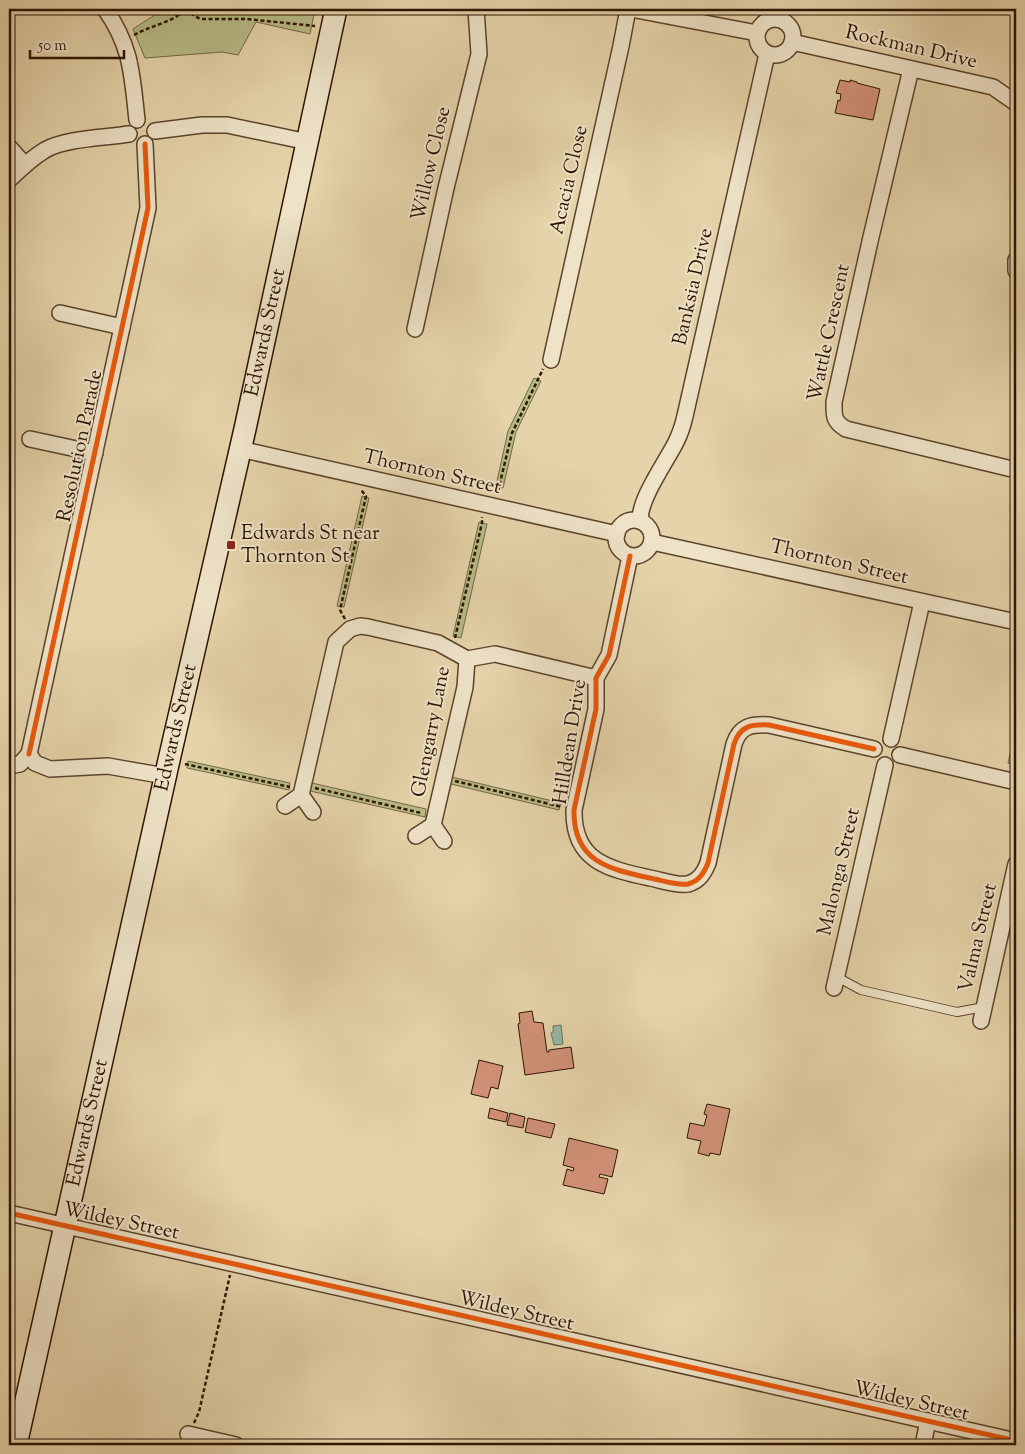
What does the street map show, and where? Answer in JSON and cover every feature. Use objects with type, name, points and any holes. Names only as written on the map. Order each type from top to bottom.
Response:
[{"type":"main road","name":"Edwards Street","points":[[16,1445],[240,449],[308,142],[333,18]]},
{"type":"street","points":[[106,9],[123,41],[131,62],[137,120]]},
{"type":"street","name":"Willow Close","points":[[415,329],[446,188],[479,54],[476,9]]},
{"type":"street","points":[[630,9],[757,33]]},
{"type":"street","name":"Acacia Close","points":[[551,360],[630,9]]},
{"type":"street","points":[[783,15],[792,32],[792,42],[785,52],[779,55],[767,54],[758,45],[757,33],[764,23],[783,15]]},
{"type":"street","name":"Rockman Drive","points":[[792,42],[992,87],[1016,103]]},
{"type":"street","name":"Banksia Drive","points":[[640,521],[640,513],[644,501],[677,441],[685,416],[767,54]]},
{"type":"street","name":"Wattle Crescent","points":[[911,68],[834,402],[834,416],[838,425],[846,429],[1016,470]]},
{"type":"street","points":[[137,120],[148,120],[155,131],[152,140],[145,144],[136,143],[129,134],[130,126],[137,120]]},
{"type":"street","points":[[155,131],[227,125],[308,142]]},
{"type":"street","points":[[9,180],[25,165],[46,150],[64,143],[129,134]]},
{"type":"street","name":"Resolution Parade","points":[[29,754],[148,208],[145,144]]},
{"type":"street","points":[[9,147],[25,165]]},
{"type":"street","points":[[1016,260],[1016,271]]},
{"type":"street","points":[[60,313],[122,327]]},
{"type":"street","points":[[30,439],[95,453]]},
{"type":"street","name":"Thornton Street","points":[[240,449],[616,534]]},
{"type":"street","points":[[630,520],[640,521],[649,527],[653,536],[646,552],[642,555],[630,556],[621,550],[616,540],[616,534],[622,525],[630,520]]},
{"type":"street","name":"Thornton Street","points":[[652,542],[1016,622]]},
{"type":"street","name":"Hilldean Drive","points":[[630,556],[609,655],[596,678],[596,709],[574,810],[574,825],[580,843],[601,864],[610,869],[625,873],[686,884],[700,878],[705,871],[734,744],[742,730],[758,724],[769,725],[874,749]]},
{"type":"street","points":[[891,739],[922,602]]},
{"type":"street","points":[[285,806],[301,795],[334,648],[340,636],[350,629],[360,626],[368,627],[438,643],[467,658]]},
{"type":"street","name":"Glengarry Lane","points":[[416,836],[433,825],[464,688],[467,658],[495,654],[596,678]]},
{"type":"street","points":[[891,739],[900,747],[900,755],[896,762],[885,766],[876,760],[874,749],[882,740],[891,739]]},
{"type":"street","points":[[9,766],[20,764],[29,754],[34,763],[50,769],[108,766],[166,776]]},
{"type":"street","points":[[900,755],[1016,782]]},
{"type":"street","name":"Malonga Street","points":[[835,983],[885,766]]},
{"type":"street","points":[[301,795],[313,812]]},
{"type":"street","name":"Glengarry Lane","points":[[433,825],[444,841]]},
{"type":"street","name":"Valma Street","points":[[983,1014],[1016,864]]},
{"type":"street","name":"Wildey Street","points":[[9,1213],[233,1262],[1016,1441]]},
{"type":"street","points":[[922,1445],[928,1422]]},
{"type":"street","points":[[188,1434],[236,1445]]},
{"type":"lane","points":[[835,983],[957,1012],[983,1014]]},
{"type":"path","points":[[123,41],[154,24],[168,22],[185,9],[200,19],[333,18]]},
{"type":"path","points":[[498,491],[512,433],[541,371],[551,360]]},
{"type":"path","points":[[350,629],[340,610],[366,496],[360,489],[361,477]]},
{"type":"path","points":[[450,649],[456,635],[482,523],[482,504]]},
{"type":"path","points":[[444,779],[574,810]]},
{"type":"path","points":[[188,1434],[199,1412],[233,1262]]},
{"type":"green space","points":[[164,9],[315,9],[310,34],[256,22],[238,55],[222,52],[145,58],[133,29]]},
{"type":"green space","points":[[534,378],[541,381],[516,432],[503,488],[496,486],[508,431]]},
{"type":"green space","points":[[362,496],[369,498],[344,607],[337,606]]},
{"type":"green space","points":[[479,522],[487,524],[461,638],[453,636]]},
{"type":"green space","points":[[1016,727],[1016,765],[1008,763]]},
{"type":"green space","points":[[188,761],[290,783],[289,790],[187,768]]},
{"type":"green space","points":[[452,777],[561,803],[559,810],[451,784]]},
{"type":"green space","points":[[312,783],[426,809],[425,817],[310,791]]},
{"type":"shaded area","points":[[561,1025],[563,1044],[554,1045],[551,1033],[553,1032],[553,1026]]},
{"type":"building","points":[[840,80],[850,82],[850,80],[880,89],[873,120],[835,113],[838,100],[840,101],[841,94],[836,93]]},
{"type":"building","points":[[9,242],[14,246],[9,254]]},
{"type":"building","points":[[532,1011],[534,1022],[543,1023],[547,1052],[549,1050],[571,1047],[574,1068],[525,1075],[518,1024],[520,1023],[519,1013]]},
{"type":"building","points":[[479,1060],[503,1066],[498,1089],[491,1087],[488,1098],[471,1094]]},
{"type":"building","points":[[707,1104],[730,1109],[720,1155],[710,1153],[709,1156],[698,1153],[701,1141],[687,1138],[690,1123],[704,1126],[707,1115],[704,1114]]},
{"type":"building","points":[[490,1108],[508,1113],[506,1122],[488,1118]]},
{"type":"building","points":[[510,1113],[525,1117],[523,1128],[507,1125]]},
{"type":"building","points":[[528,1118],[555,1124],[551,1138],[525,1132]]},
{"type":"building","points":[[569,1138],[618,1150],[612,1177],[600,1174],[599,1177],[608,1179],[604,1194],[563,1185],[567,1169],[573,1171],[574,1168],[563,1165]]},
{"type":"cycle path","points":[[29,754],[148,208],[145,144]]},
{"type":"cycle path","points":[[630,556],[609,655],[596,678],[596,709],[574,810],[575,827],[580,841],[587,852],[596,860],[620,871],[674,884],[688,884],[698,879],[708,863],[734,744],[739,733],[747,727],[769,725],[874,749]]},
{"type":"cycle path","points":[[9,1213],[1016,1441]]},
{"type":"place","name":"Edwards St near Thornton St","points":[[231,545]]}]
